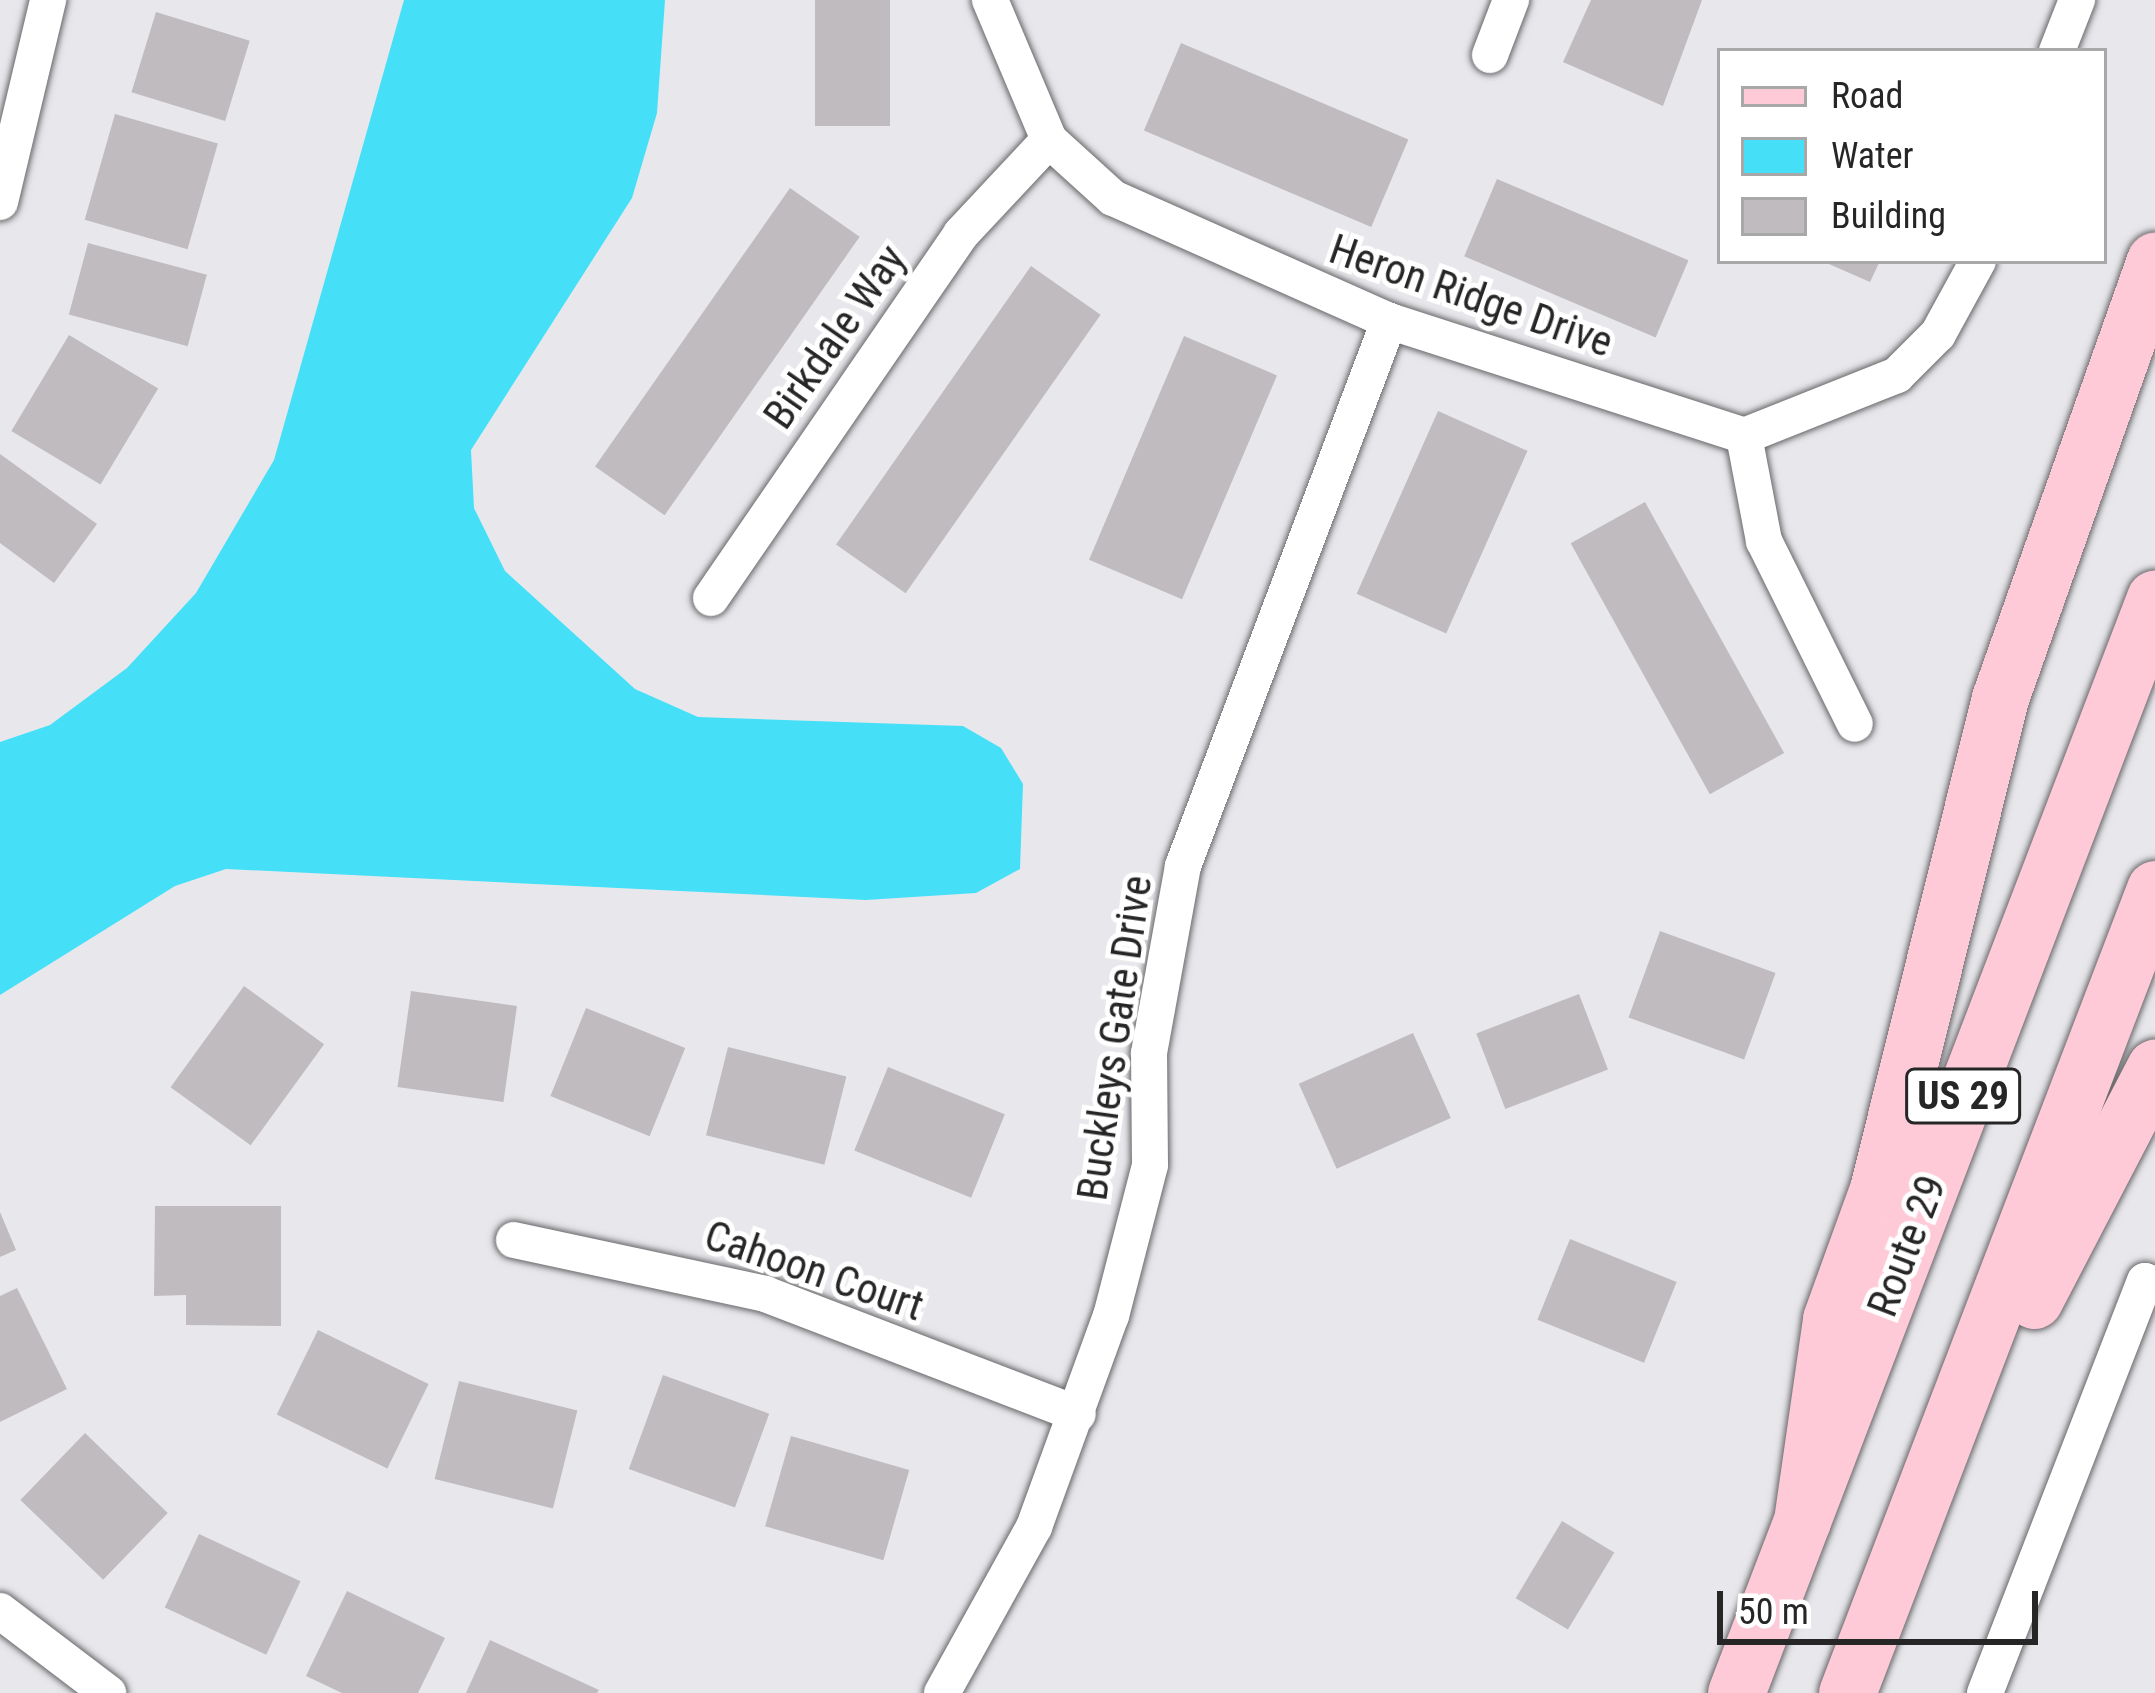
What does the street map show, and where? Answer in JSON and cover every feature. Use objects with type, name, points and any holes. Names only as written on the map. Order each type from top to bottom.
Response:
[{"type":"main road","points":[[1802,1521],[1831,1319],[1878,1189],[2000,698],[2087,441],[2155,261]]},
{"type":"main road","name":"Route 29","points":[[1736,1693],[2155,598]]},
{"type":"main road","name":"US 29","points":[[1847,1693],[2155,889]]},
{"type":"main road","points":[[1890,1582],[2155,1068]]},
{"type":"street","points":[[0,202],[48,0]]},
{"type":"street","name":"Heron Ridge Drive","points":[[990,0],[1049,140],[1113,198],[1389,321],[1744,436]]},
{"type":"street","points":[[1490,55],[1511,0]]},
{"type":"street","points":[[2058,48],[2077,0]]},
{"type":"street","name":"Birkdale Way","points":[[711,598],[961,234],[1049,140]]},
{"type":"street","points":[[1855,724],[1764,541],[1744,436],[1897,375],[1938,334],[1976,264]]},
{"type":"street","name":"Buckleys Gate Drive","points":[[942,1693],[1034,1527],[1078,1414],[1150,1165],[1149,1053],[1183,866],[1389,321]]},
{"type":"street","name":"Cahoon Court","points":[[514,1240],[765,1294],[1078,1414]]},
{"type":"street","points":[[1985,1693],[2150,1283]]},
{"type":"street","points":[[0,1612],[108,1693]]},
{"type":"water","points":[[404,0],[665,0],[657,113],[632,198],[471,450],[474,508],[505,571],[635,689],[698,717],[963,726],[1001,748],[1023,784],[1020,869],[976,893],[866,900],[226,869],[175,886],[0,995],[0,742],[50,725],[127,668],[196,593],[274,460]]},
{"type":"building","points":[[815,0],[890,0],[890,126],[815,126]]},
{"type":"building","points":[[1591,0],[1702,0],[1663,106],[1563,62]]},
{"type":"building","points":[[156,12],[250,41],[225,121],[131,92]]},
{"type":"building","points":[[1181,43],[1408,140],[1371,227],[1144,130]]},
{"type":"building","points":[[115,114],[218,143],[188,249],[85,220]]},
{"type":"building","points":[[1497,179],[1688,260],[1656,338],[1464,256]]},
{"type":"building","points":[[790,188],[860,237],[665,515],[595,467]]},
{"type":"building","points":[[88,243],[207,275],[188,346],[69,314]]},
{"type":"building","points":[[1829,264],[1879,264],[1870,282]]},
{"type":"building","points":[[1031,266],[1101,315],[906,593],[836,545]]},
{"type":"building","points":[[69,335],[158,389],[100,485],[11,431]]},
{"type":"building","points":[[1184,336],[1277,375],[1182,599],[1089,560]]},
{"type":"building","points":[[1438,411],[1528,451],[1446,634],[1357,594]]},
{"type":"building","points":[[0,454],[97,524],[54,583],[0,543]]},
{"type":"building","points":[[1645,502],[1784,753],[1710,794],[1571,543]]},
{"type":"building","points":[[1660,931],[1776,973],[1744,1060],[1629,1017]]},
{"type":"building","points":[[244,986],[324,1044],[251,1145],[171,1087]]},
{"type":"building","points":[[411,991],[517,1006],[503,1102],[398,1087]]},
{"type":"building","points":[[1579,994],[1608,1070],[1505,1109],[1476,1033]]},
{"type":"building","points":[[586,1008],[685,1048],[650,1136],[550,1096]]},
{"type":"building","points":[[1413,1033],[1451,1118],[1337,1169],[1299,1084]]},
{"type":"building","points":[[728,1047],[846,1077],[824,1165],[706,1135]]},
{"type":"building","points":[[888,1067],[1005,1114],[971,1198],[854,1150]]},
{"type":"building","points":[[155,1206],[281,1206],[281,1326],[186,1325],[186,1295],[154,1296]]},
{"type":"building","points":[[0,1212],[16,1250],[0,1257]]},
{"type":"building","points":[[1570,1239],[1677,1282],[1644,1363],[1537,1320]]},
{"type":"building","points":[[17,1288],[67,1389],[0,1422],[0,1296]]},
{"type":"building","points":[[318,1330],[429,1384],[387,1468],[277,1414]]},
{"type":"building","points":[[663,1375],[769,1414],[735,1508],[629,1469]]},
{"type":"building","points":[[459,1381],[577,1411],[553,1509],[435,1479]]},
{"type":"building","points":[[85,1433],[168,1513],[103,1580],[20,1500]]},
{"type":"building","points":[[791,1436],[909,1470],[883,1560],[765,1526]]},
{"type":"building","points":[[1562,1521],[1614,1552],[1568,1630],[1516,1598]]},
{"type":"building","points":[[199,1534],[301,1581],[266,1655],[165,1607]]},
{"type":"building","points":[[347,1591],[445,1638],[418,1693],[342,1693],[306,1676]]},
{"type":"building","points":[[490,1640],[599,1690],[466,1693]]}]
